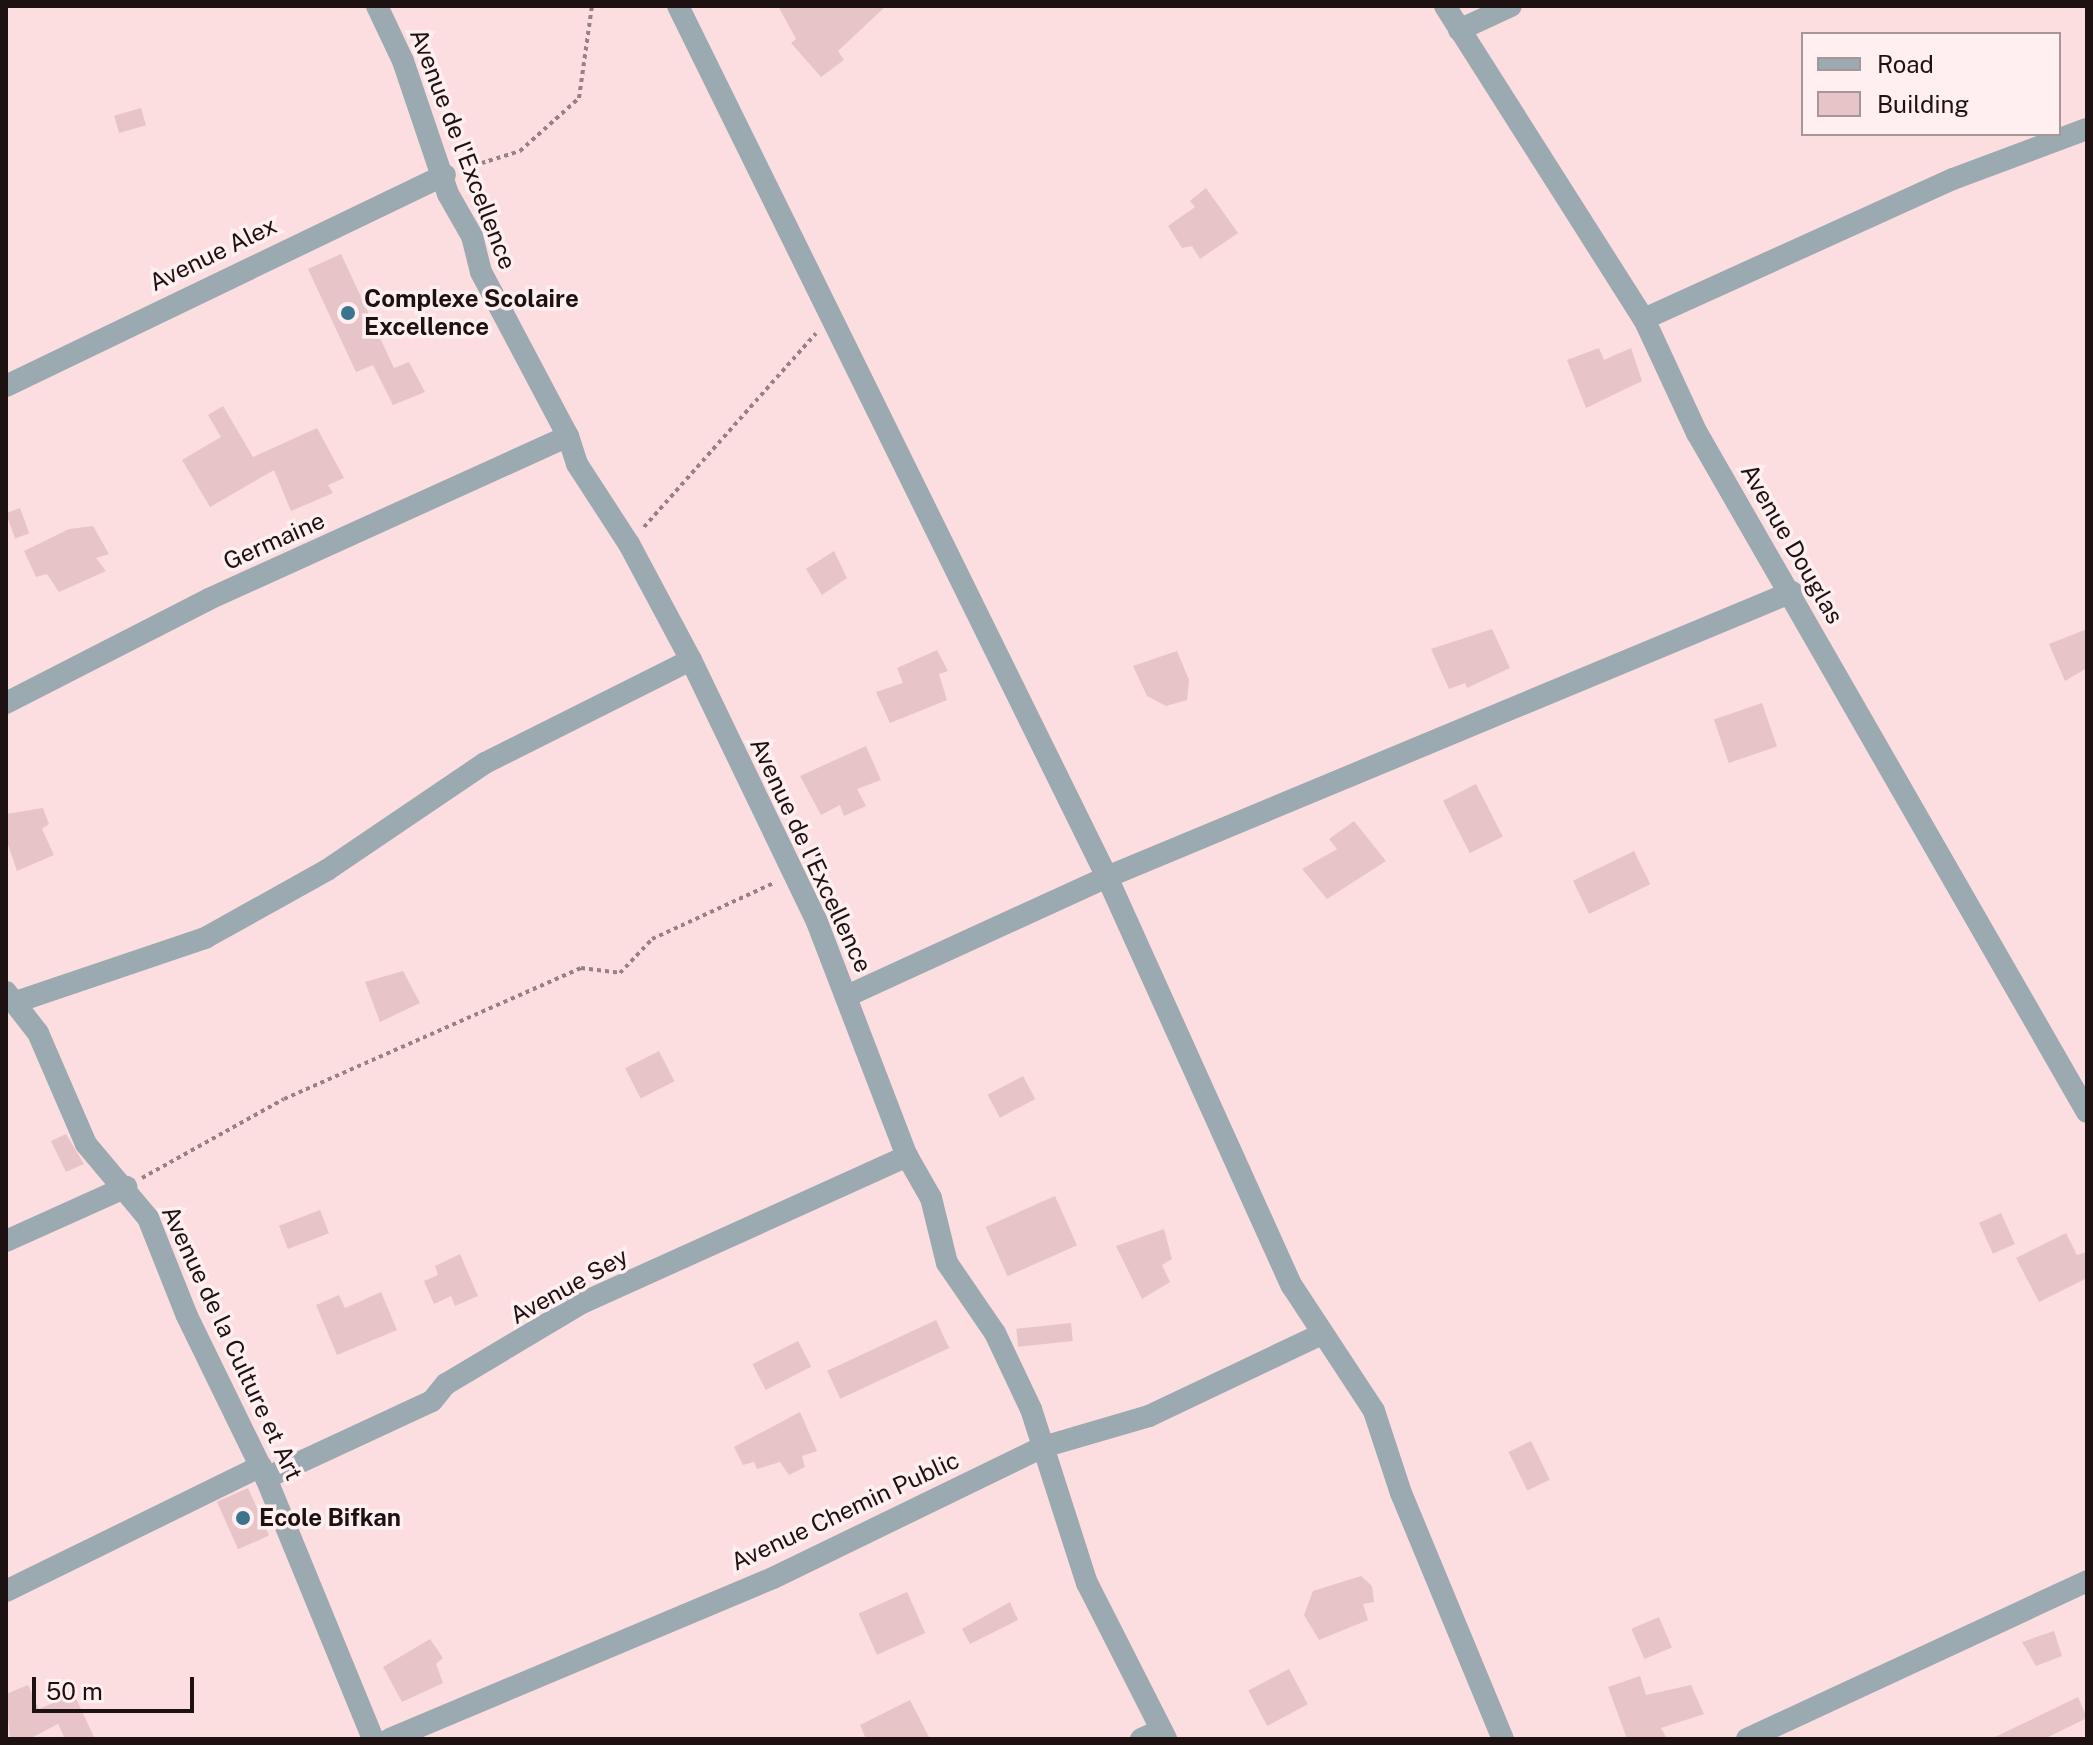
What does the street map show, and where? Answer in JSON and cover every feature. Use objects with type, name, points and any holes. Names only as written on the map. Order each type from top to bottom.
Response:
[{"type":"street","name":"Avenue de l'Excellence","points":[[377,6],[481,272],[568,436],[577,464],[629,544],[691,660],[795,874],[847,996],[907,1156],[931,1198],[947,1263],[995,1333],[1043,1447],[1087,1583],[1156,1736]]},
{"type":"street","points":[[678,6],[1107,877],[1273,1246],[1322,1334],[1374,1411],[1401,1493],[1503,1739]]},
{"type":"street","name":"Avenue Douglas","points":[[1445,6],[1644,319],[1697,433],[1792,592],[2087,1112]]},
{"type":"street","points":[[1459,30],[1511,6]]},
{"type":"street","points":[[1644,319],[1953,179],[2087,129]]},
{"type":"street","name":"Avenue Alex","points":[[6,386],[445,175]]},
{"type":"street","name":"Germaine","points":[[6,703],[209,599],[568,436]]},
{"type":"street","points":[[847,996],[1107,877],[1792,592]]},
{"type":"street","points":[[11,997],[205,938],[327,870],[485,763],[691,660]]},
{"type":"street","name":"Avenue de la Culture et Art","points":[[11,997],[53,1064],[86,1144],[126,1187],[148,1218],[187,1316],[264,1472],[373,1739]]},
{"type":"street","name":"Avenue Sey","points":[[6,1591],[264,1472],[432,1401],[446,1384],[582,1303],[907,1156]]},
{"type":"street","points":[[6,1241],[126,1187]]},
{"type":"street","name":"Avenue Chemin Public","points":[[390,1739],[773,1578],[1043,1447],[1149,1416],[1322,1334]]},
{"type":"street","points":[[1747,1739],[2087,1581]]},
{"type":"path","points":[[445,175],[520,151],[579,98],[592,6]]},
{"type":"path","points":[[629,544],[830,317]]},
{"type":"path","points":[[126,1187],[284,1099],[581,968],[620,973],[652,939],[795,874]]},
{"type":"building","points":[[778,6],[886,6],[838,51],[844,60],[821,77],[791,43],[796,39]]},
{"type":"building","points":[[141,108],[146,125],[119,133],[114,116]]},
{"type":"building","points":[[1206,188],[1238,233],[1200,259],[1192,246],[1182,248],[1168,226],[1195,207],[1190,201]]},
{"type":"building","name":"Complexe Scolaire Excellence","points":[[341,254],[394,368],[409,362],[425,392],[393,405],[373,365],[356,372],[308,269]]},
{"type":"building","points":[[1599,348],[1604,360],[1631,348],[1642,381],[1586,408],[1567,360]]},
{"type":"building","points":[[223,406],[253,457],[317,428],[344,478],[328,485],[333,493],[291,511],[274,470],[210,507],[182,460],[221,437],[208,415]]},
{"type":"building","points":[[20,508],[29,533],[15,539],[6,513]]},
{"type":"building","points":[[93,526],[109,554],[96,558],[106,571],[59,592],[47,574],[36,577],[24,551],[69,529]]},
{"type":"building","points":[[834,551],[847,578],[822,595],[806,569]]},
{"type":"building","points":[[1492,629],[1510,668],[1467,688],[1465,683],[1449,689],[1431,649]]},
{"type":"building","points":[[2087,629],[2087,668],[2065,681],[2049,644]]},
{"type":"building","points":[[937,650],[948,671],[939,674],[947,700],[890,723],[876,692],[903,683],[897,668]]},
{"type":"building","points":[[1177,651],[1189,680],[1187,700],[1166,706],[1147,696],[1133,666]]},
{"type":"building","points":[[1762,703],[1777,746],[1729,763],[1714,720]]},
{"type":"building","points":[[866,746],[881,780],[857,789],[866,806],[844,816],[840,805],[821,815],[800,776]]},
{"type":"building","points":[[1476,784],[1503,837],[1470,853],[1443,801]]},
{"type":"building","points":[[43,808],[49,824],[42,829],[54,855],[17,871],[6,839],[6,814]]},
{"type":"building","points":[[1354,821],[1386,861],[1327,899],[1302,869],[1337,849],[1329,839]]},
{"type":"building","points":[[1634,851],[1650,884],[1589,914],[1573,881]]},
{"type":"building","points":[[403,971],[420,1003],[380,1022],[365,982]]},
{"type":"building","points":[[659,1051],[674,1081],[641,1099],[625,1068]]},
{"type":"building","points":[[1023,1076],[1035,1099],[1000,1118],[988,1095]]},
{"type":"building","points":[[66,1134],[84,1164],[66,1172],[51,1141]]},
{"type":"building","points":[[1055,1196],[1077,1245],[1008,1276],[986,1227]]},
{"type":"building","points":[[320,1210],[329,1233],[288,1249],[279,1226]]},
{"type":"building","points":[[2001,1213],[2015,1244],[1993,1254],[1979,1223]]},
{"type":"building","points":[[1164,1229],[1172,1259],[1162,1265],[1170,1282],[1142,1299],[1116,1246]]},
{"type":"building","points":[[2066,1233],[2077,1255],[2087,1252],[2087,1278],[2039,1302],[2016,1258]]},
{"type":"building","points":[[460,1254],[478,1296],[455,1306],[451,1296],[434,1304],[424,1281],[438,1275],[435,1266]]},
{"type":"building","points":[[381,1292],[397,1330],[337,1355],[316,1305],[339,1295],[345,1308]]},
{"type":"building","points":[[936,1320],[949,1348],[840,1399],[827,1371]]},
{"type":"building","points":[[1071,1323],[1073,1341],[1018,1347],[1016,1329]]},
{"type":"building","points":[[798,1341],[811,1367],[766,1390],[753,1364]]},
{"type":"building","points":[[800,1412],[817,1451],[802,1456],[805,1467],[789,1475],[780,1462],[757,1469],[754,1462],[743,1465],[734,1447]]},
{"type":"building","points":[[1531,1441],[1550,1480],[1527,1491],[1509,1452]]},
{"type":"building","name":"Ecole Bifkan","points":[[248,1488],[269,1536],[238,1549],[217,1502]]},
{"type":"building","points":[[1361,1576],[1372,1586],[1374,1602],[1363,1604],[1368,1620],[1319,1640],[1304,1615],[1313,1591]]},
{"type":"building","points":[[907,1592],[925,1633],[877,1655],[859,1614]]},
{"type":"building","points":[[1010,1602],[1018,1620],[970,1644],[962,1629]]},
{"type":"building","points":[[1659,1617],[1672,1647],[1644,1659],[1631,1629]]},
{"type":"building","points":[[2054,1631],[2062,1656],[2036,1666],[2022,1642]]},
{"type":"building","points":[[430,1639],[443,1658],[436,1664],[443,1683],[402,1702],[383,1667]]},
{"type":"building","points":[[1289,1669],[1308,1704],[1267,1726],[1248,1691]]},
{"type":"building","points":[[1640,1676],[1646,1695],[1691,1685],[1704,1714],[1661,1728],[1667,1739],[1627,1739],[1608,1687]]},
{"type":"building","points":[[28,1685],[39,1709],[74,1694],[95,1739],[65,1739],[58,1724],[29,1739],[10,1739],[6,1694]]},
{"type":"building","points":[[2078,1697],[2087,1718],[2044,1739],[1991,1739]]},
{"type":"building","points":[[910,1700],[930,1739],[866,1739],[860,1725]]},
{"type":"place","name":"Complexe Scolaire Excellence","points":[[348,313]]},
{"type":"place","name":"Ecole Bifkan","points":[[243,1518]]}]
